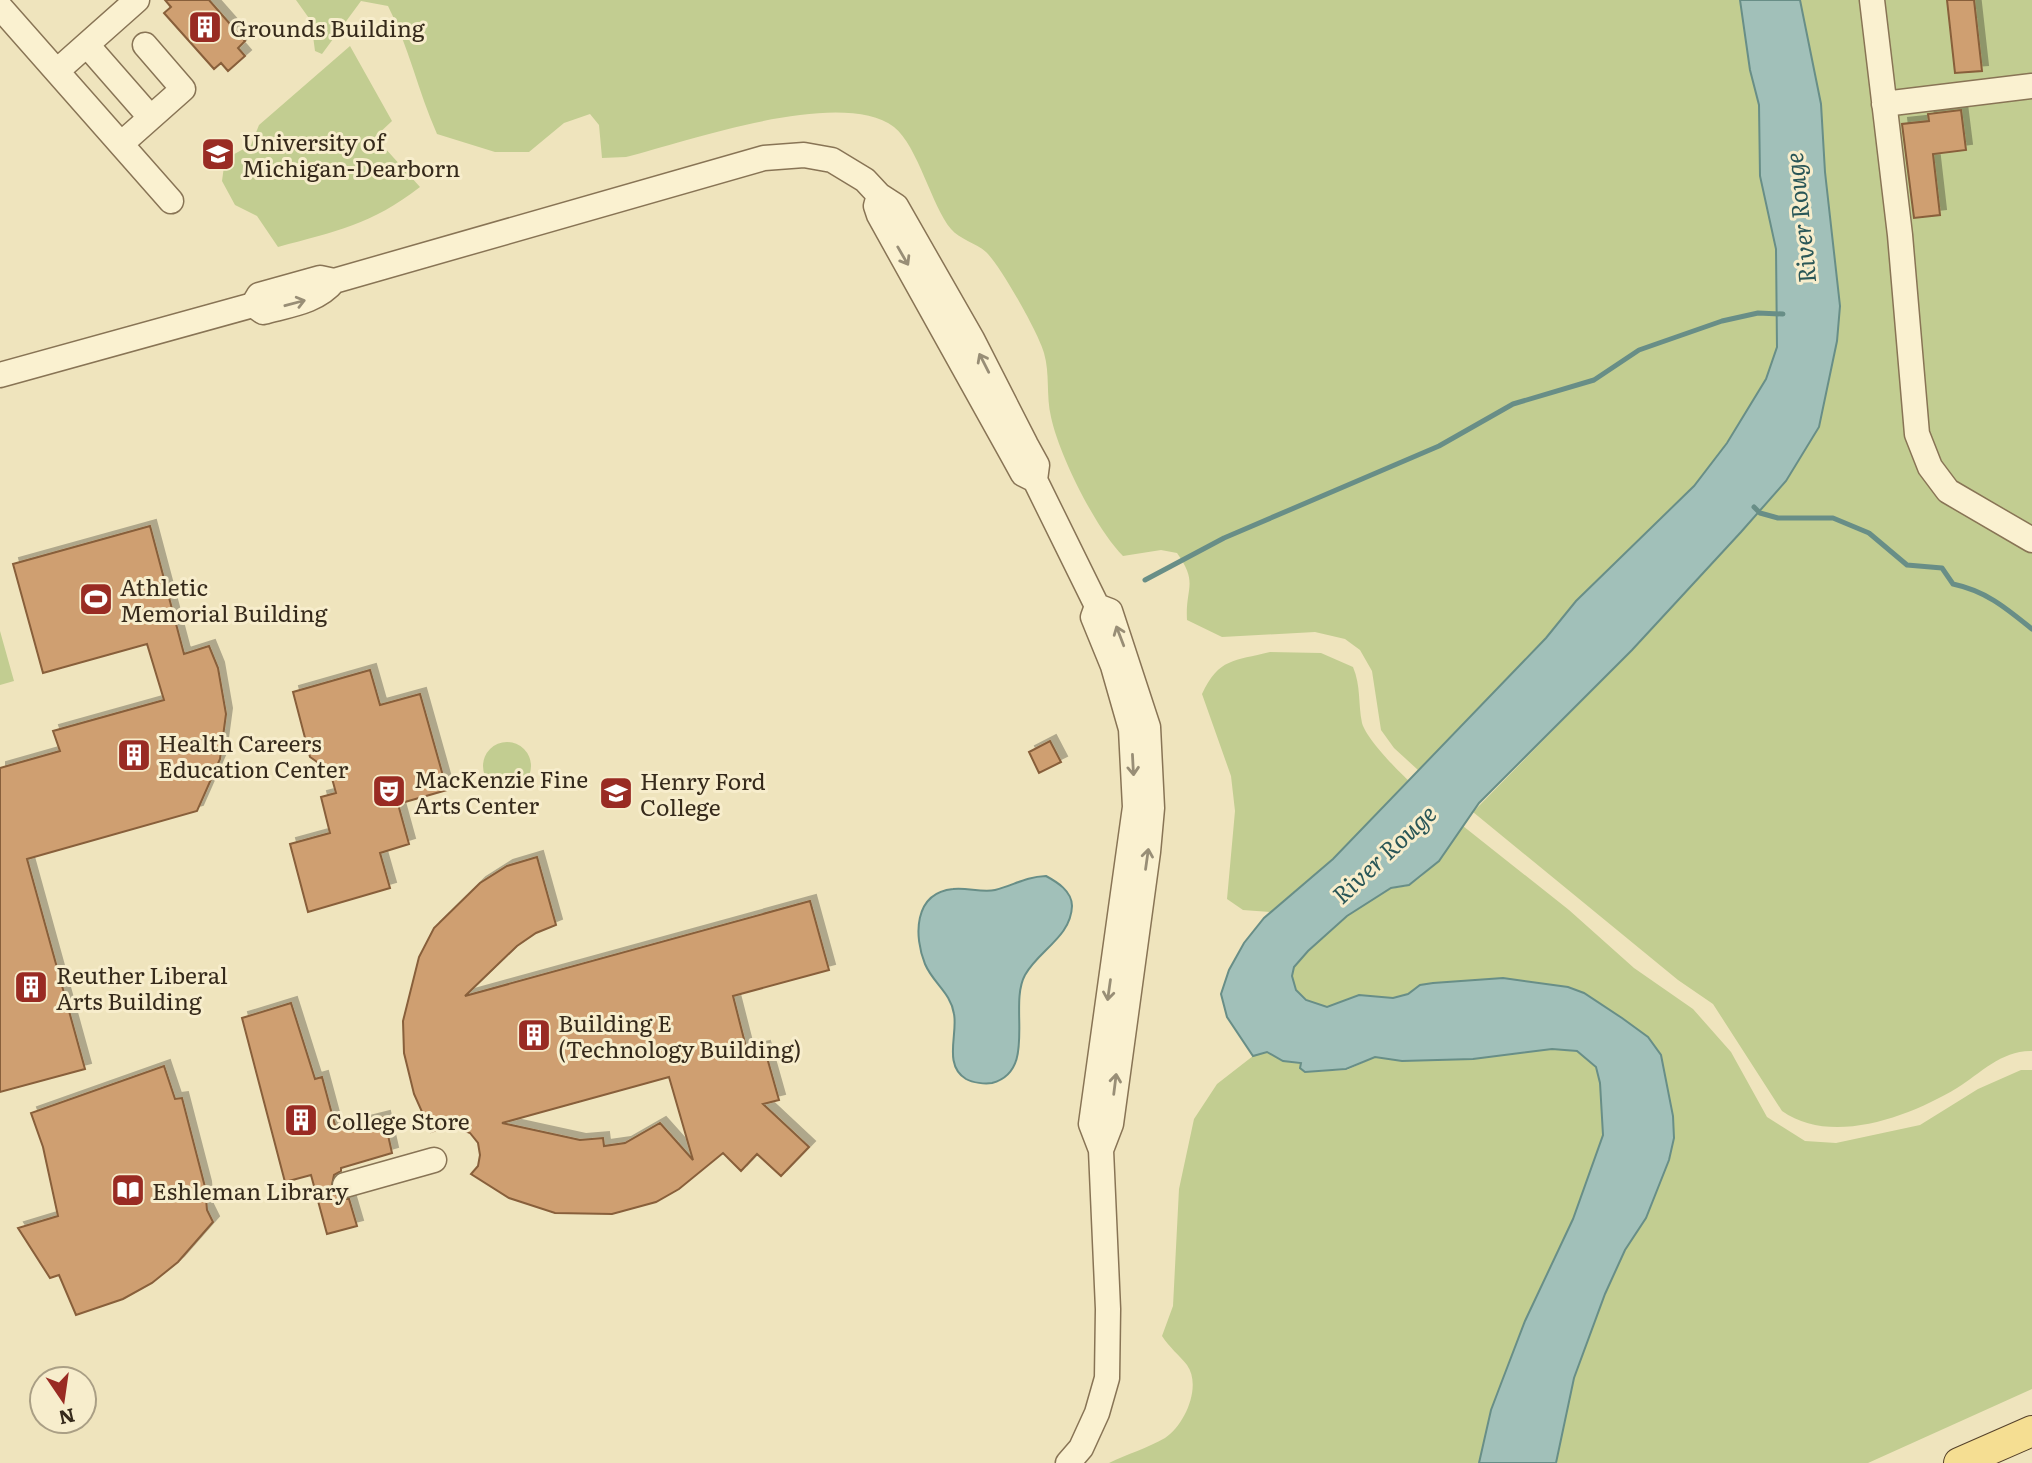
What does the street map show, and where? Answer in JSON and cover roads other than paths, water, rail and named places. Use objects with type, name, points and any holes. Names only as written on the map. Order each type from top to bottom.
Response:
[{"type":"main road","points":[[1959,1463],[2032,1431]]},
{"type":"lane","points":[[57,71],[137,0]]},
{"type":"lane","points":[[1872,0],[1900,235],[1917,434],[1930,467],[1948,491],[2032,540]]},
{"type":"lane","points":[[0,7],[171,201]]},
{"type":"lane","points":[[87,45],[150,117]]},
{"type":"lane","points":[[121,144],[183,89],[145,45]]},
{"type":"lane","points":[[1884,104],[2032,86]]},
{"type":"lane","points":[[0,376],[253,305],[264,312],[308,300],[325,292],[334,281],[764,158],[804,155],[832,160],[865,180],[879,195],[876,206],[879,215],[1023,474],[1035,480],[1097,606],[1093,617],[1113,666],[1131,729],[1135,807],[1091,1124],[1101,1150],[1108,1309],[1107,1378],[1097,1413],[1082,1448],[1068,1463]]},
{"type":"lane","points":[[345,1185],[435,1160]]},
{"type":"water","name":"River Rouge","points":[[1740,0],[1800,0],[1821,104],[1825,172],[1840,306],[1837,341],[1819,427],[1786,481],[1632,650],[1479,803],[1439,861],[1409,885],[1391,888],[1347,916],[1308,951],[1294,967],[1292,976],[1296,990],[1306,1000],[1327,1007],[1359,995],[1393,998],[1408,994],[1420,985],[1433,983],[1503,978],[1568,987],[1584,993],[1648,1037],[1661,1055],[1673,1116],[1674,1138],[1669,1160],[1646,1218],[1625,1250],[1605,1294],[1574,1378],[1556,1463],[1479,1463],[1491,1410],[1525,1321],[1573,1219],[1603,1135],[1600,1083],[1596,1067],[1577,1051],[1552,1049],[1473,1059],[1402,1061],[1375,1057],[1346,1069],[1305,1072],[1300,1068],[1301,1063],[1283,1061],[1267,1052],[1253,1056],[1227,1017],[1221,994],[1229,970],[1244,943],[1264,918],[1333,859],[1546,638],[1576,601],[1694,486],[1727,443],[1766,379],[1777,347],[1776,249],[1760,176],[1759,105],[1750,70]]},
{"type":"water","points":[[1046,876],[1067,891],[1072,906],[1070,917],[1060,935],[1025,975],[1019,1003],[1018,1052],[1014,1065],[1006,1076],[992,1083],[966,1079],[959,1073],[953,1058],[955,1022],[952,1007],[946,994],[928,971],[921,953],[918,929],[924,907],[940,892],[953,889],[995,890]]},
{"type":"waterway","points":[[1145,580],[1224,538],[1439,446],[1513,404],[1594,380],[1639,350],[1722,321],[1758,313],[1783,314]]},
{"type":"waterway","points":[[1754,507],[1760,513],[1778,518],[1833,518],[1869,533],[1907,565],[1942,568],[1953,584],[1986,596],[2032,629]]},
{"type":"place","name":"Grounds Building","points":[[205,27]]},
{"type":"place","name":"University of Michigan-Dearborn","points":[[218,154]]},
{"type":"place","name":"Athletic Memorial Building","points":[[96,599]]},
{"type":"place","name":"Health Careers Education Center","points":[[134,755]]},
{"type":"place","name":"MacKenzie Fine Arts Center","points":[[389,791]]},
{"type":"place","name":"Henry Ford College","points":[[616,793]]},
{"type":"place","name":"Reuther Liberal Arts Building","points":[[31,987]]},
{"type":"place","name":"Building E (Technology Building)","points":[[534,1035]]},
{"type":"place","name":"College Store","points":[[301,1120]]},
{"type":"place","name":"Eshleman Library","points":[[128,1190]]}]
